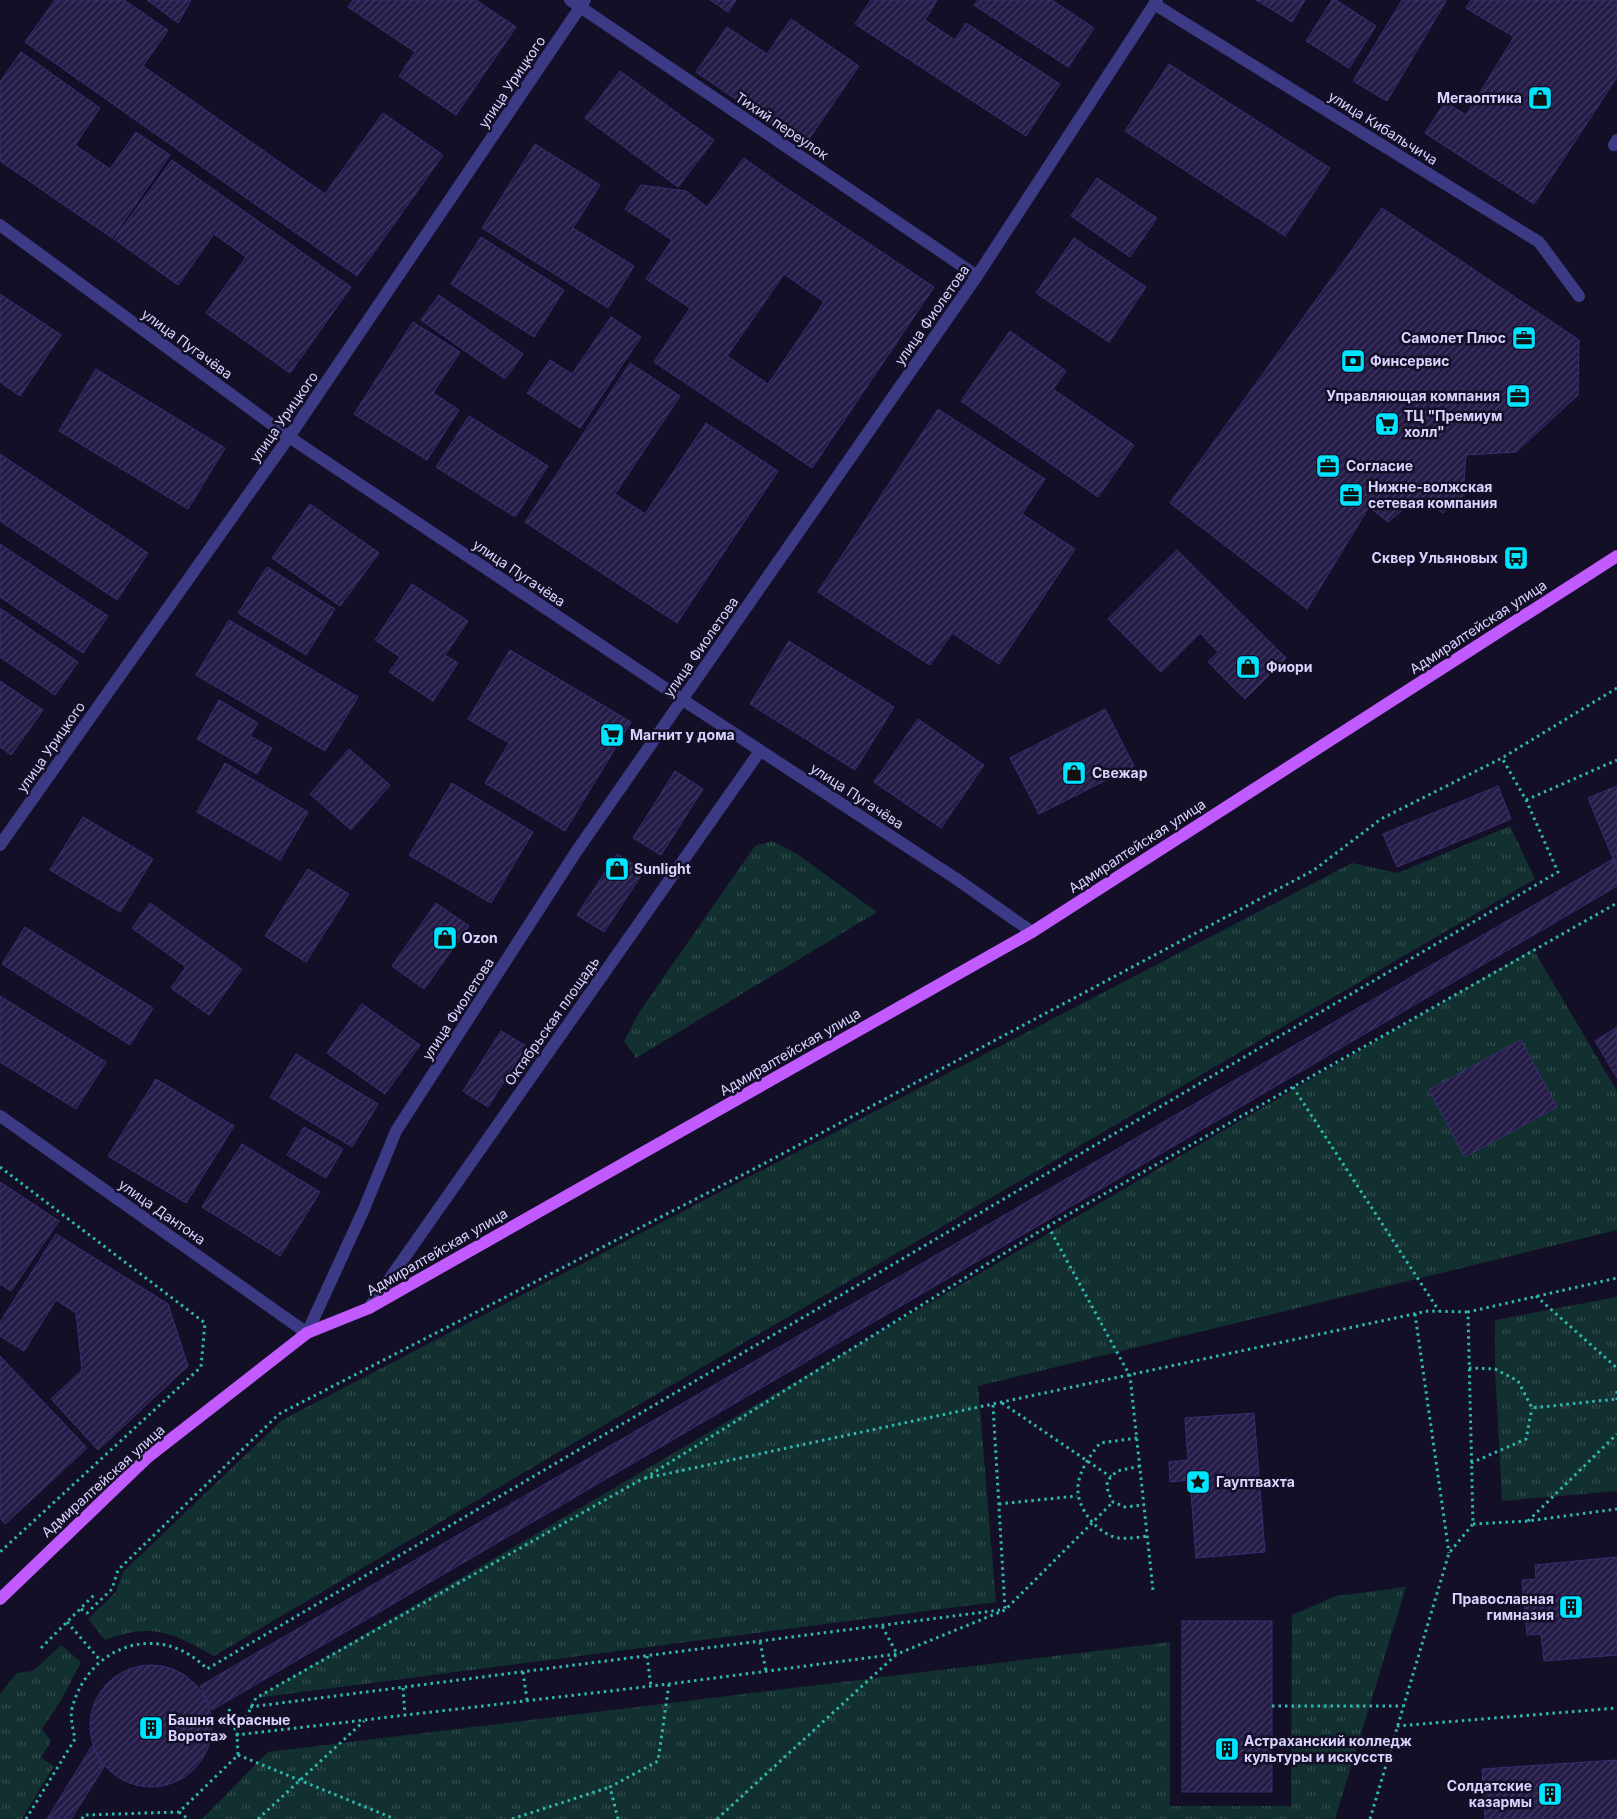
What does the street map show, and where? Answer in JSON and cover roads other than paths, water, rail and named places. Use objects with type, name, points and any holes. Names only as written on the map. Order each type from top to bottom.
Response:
[{"type":"main road","name":"Адмиралтейская улица","points":[[0,1599],[148,1457],[308,1332],[369,1308],[1032,932],[1617,556]]},
{"type":"street","name":"Тихий переулок","points":[[578,2],[977,276]]},
{"type":"street","name":"улица Урицкого","points":[[0,845],[289,438],[578,2]]},
{"type":"street","name":"улица Фиолетова","points":[[308,1332],[364,1209],[396,1131],[576,852],[977,276],[1155,2]]},
{"type":"street","name":"улица Кибальчича","points":[[1155,2],[1539,242],[1579,296]]},
{"type":"street","name":"улица Пугачёва","points":[[0,225],[289,438],[760,751],[955,878],[1032,932]]},
{"type":"street","name":"Октябрьская площадь","points":[[369,1308],[760,751]]},
{"type":"street","name":"улица Дантона","points":[[0,1116],[308,1332]]},
{"type":"place","name":"Мегаоптика","points":[[1540,98]]},
{"type":"place","name":"Самолет Плюс","points":[[1524,338]]},
{"type":"place","name":"Финсервис","points":[[1353,361]]},
{"type":"place","name":"Управляющая компания","points":[[1518,396]]},
{"type":"place","name":"ТЦ \"Премиум холл\"","points":[[1387,424]]},
{"type":"place","name":"Согласие","points":[[1328,466]]},
{"type":"place","name":"Нижне-волжская сетевая компания","points":[[1351,495]]},
{"type":"place","name":"Сквер Ульяновых","points":[[1516,558]]},
{"type":"place","name":"Фиори","points":[[1248,667]]},
{"type":"place","name":"Магнит у дома","points":[[612,735]]},
{"type":"place","name":"Свежар","points":[[1074,773]]},
{"type":"place","name":"Sunlight","points":[[617,869]]},
{"type":"place","name":"Ozon","points":[[445,938]]},
{"type":"place","name":"Гауптвахта","points":[[1198,1482]]},
{"type":"place","name":"Православная гимназия","points":[[1571,1607]]},
{"type":"place","name":"Башня «Красные Ворота»","points":[[151,1728]]},
{"type":"place","name":"Астраханский колледж культуры и искусств","points":[[1227,1749]]},
{"type":"place","name":"Солдатские казармы","points":[[1550,1794]]}]
